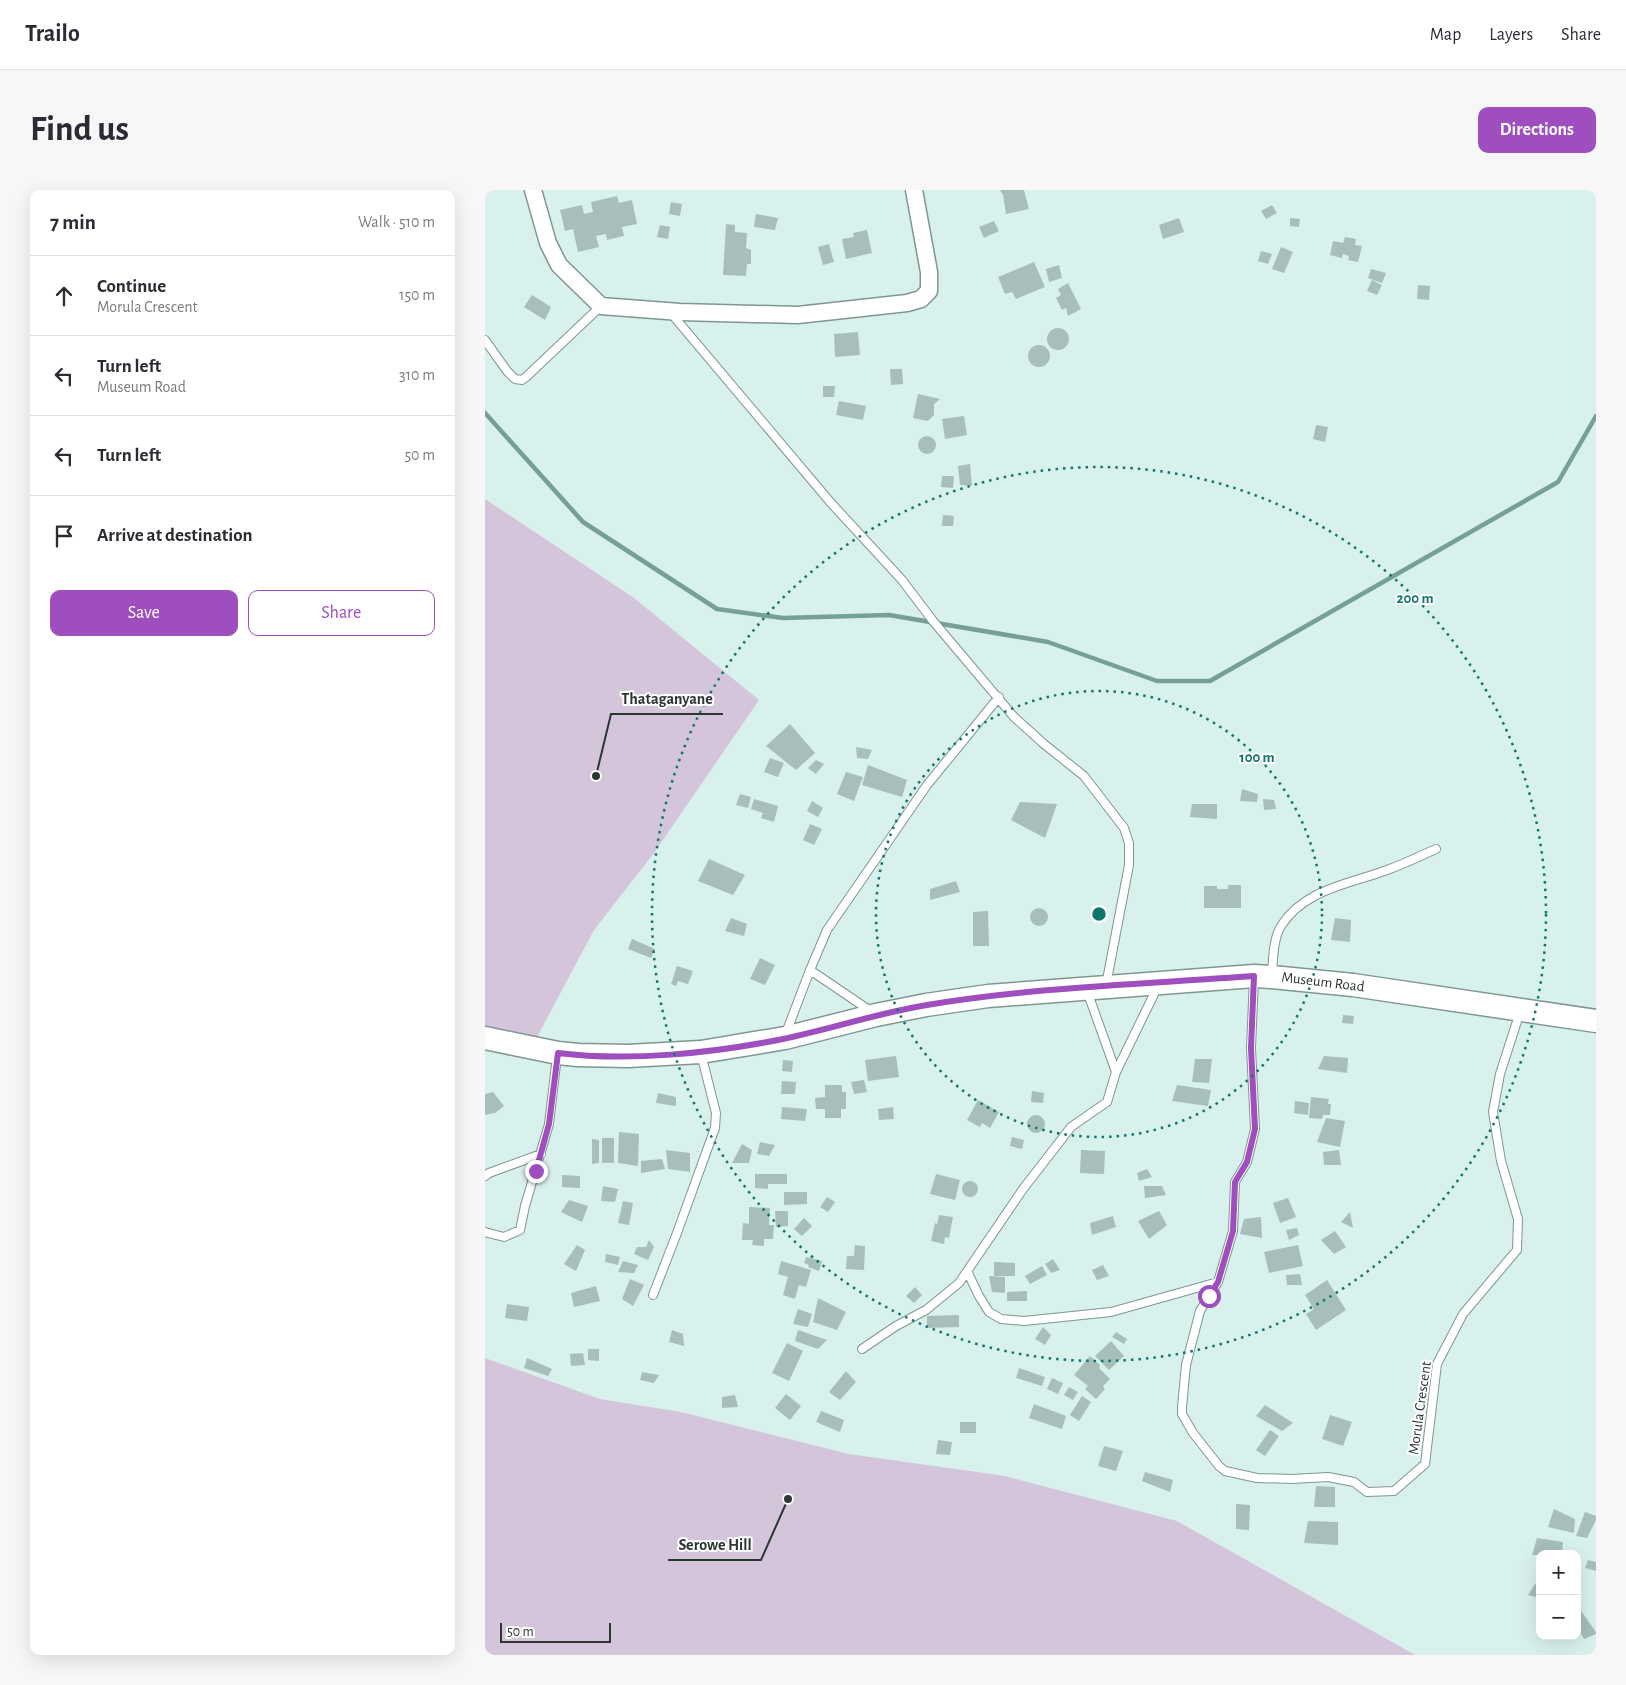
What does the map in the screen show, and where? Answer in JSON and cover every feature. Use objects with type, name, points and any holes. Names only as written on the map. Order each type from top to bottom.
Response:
[{"type":"street","points":[[533,190],[548,242],[559,265],[583,286],[601,306],[669,311],[799,315],[907,303],[921,299],[929,291],[929,272],[914,190]]},
{"type":"street","name":"Museum Road","points":[[492,1041],[578,1056],[628,1056],[701,1052],[785,1038],[876,1015],[926,1005],[988,996],[1263,976],[1353,986],[1596,1021]]},
{"type":"lane","points":[[485,340],[507,371],[515,379],[522,380],[601,306]]},
{"type":"lane","points":[[669,311],[831,504],[902,580],[933,621],[1014,717],[1084,776],[1124,828],[1129,843],[1129,865],[1096,987],[1116,1072]]},
{"type":"lane","points":[[785,1038],[809,970],[827,930],[927,785],[999,697]]},
{"type":"lane","name":"Morula Crescent","points":[[1437,849],[1386,870],[1341,883],[1316,894],[1290,914],[1280,928],[1274,952],[1263,976],[1251,1048],[1255,1129],[1247,1162],[1235,1182],[1233,1231],[1218,1282],[1200,1311],[1187,1365],[1182,1407],[1182,1414],[1193,1433],[1225,1471],[1257,1478],[1328,1477],[1354,1482],[1367,1492],[1394,1492],[1425,1464],[1437,1364],[1463,1314],[1517,1250],[1518,1219],[1501,1161],[1493,1112],[1500,1074],[1520,1010]]},
{"type":"lane","points":[[809,970],[876,1015]]},
{"type":"lane","points":[[862,1349],[896,1326],[926,1310],[959,1283],[1023,1189],[1071,1127],[1107,1102],[1116,1072],[1160,982]]},
{"type":"lane","points":[[653,1295],[715,1128],[716,1113],[701,1052]]},
{"type":"lane","points":[[485,1232],[504,1237],[520,1230],[525,1206],[549,1124],[558,1053]]},
{"type":"lane","points":[[485,1176],[541,1154]]},
{"type":"lane","points":[[967,1271],[989,1312],[1001,1319],[1024,1321],[1111,1312],[1218,1282]]},
{"type":"shaded area","points":[[485,499],[634,598],[759,700],[654,853],[594,930],[536,1039],[485,1029]]},
{"type":"shaded area","points":[[485,1358],[600,1399],[681,1412],[849,1454],[1005,1476],[1177,1521],[1415,1655],[485,1655]]},
{"type":"building","points":[[1000,190],[1024,190],[1029,209],[1006,214],[1003,195]]},
{"type":"building","points":[[617,196],[619,203],[632,200],[637,224],[622,227],[624,236],[607,240],[606,234],[596,236],[599,247],[578,252],[573,229],[565,231],[560,210],[582,205],[584,214],[593,212],[591,202]]},
{"type":"building","points":[[671,202],[682,204],[680,216],[669,214]]},
{"type":"building","points":[[1272,205],[1277,213],[1266,219],[1261,211]]},
{"type":"building","points":[[756,214],[778,218],[775,230],[754,227]]},
{"type":"building","points":[[1179,218],[1184,232],[1163,239],[1159,225]]},
{"type":"building","points":[[1290,218],[1300,219],[1299,227],[1290,226]]},
{"type":"building","points":[[994,221],[999,231],[984,238],[979,227]]},
{"type":"building","points":[[726,224],[735,225],[735,232],[747,233],[746,248],[751,250],[751,264],[747,264],[746,276],[723,275]]},
{"type":"building","points":[[660,225],[670,227],[668,239],[657,237]]},
{"type":"building","points":[[867,230],[872,253],[846,259],[842,239],[854,237],[853,233]]},
{"type":"building","points":[[1345,237],[1356,239],[1355,245],[1362,246],[1358,262],[1348,260],[1349,256],[1343,254],[1342,258],[1330,255],[1333,241],[1343,243]]},
{"type":"building","points":[[829,244],[834,262],[823,265],[818,247]]},
{"type":"building","points":[[1281,247],[1293,252],[1284,273],[1272,269]]},
{"type":"building","points":[[1261,251],[1272,254],[1268,264],[1258,261]]},
{"type":"building","points":[[1034,262],[1045,287],[1016,299],[1012,292],[1005,294],[998,277]]},
{"type":"building","points":[[1059,265],[1062,278],[1049,282],[1046,269]]},
{"type":"building","points":[[1371,269],[1386,273],[1382,283],[1368,278]]},
{"type":"building","points":[[1372,280],[1382,285],[1377,295],[1367,291]]},
{"type":"building","points":[[1068,283],[1081,309],[1068,316],[1066,308],[1062,310],[1056,298],[1061,295],[1058,289]]},
{"type":"building","points":[[1418,285],[1430,286],[1429,300],[1417,299]]},
{"type":"building","points":[[532,295],[551,307],[545,320],[524,307]]},
{"type":"building","points":[[1054,328],[1062,328],[1069,335],[1069,343],[1062,350],[1054,350],[1047,343],[1047,335]]},
{"type":"building","points":[[858,332],[860,355],[835,357],[834,334]]},
{"type":"building","points":[[1039,345],[1047,348],[1050,356],[1047,364],[1039,367],[1031,364],[1028,356],[1031,348]]},
{"type":"building","points":[[890,369],[902,369],[903,384],[891,385]]},
{"type":"building","points":[[823,386],[835,386],[834,397],[823,397]]},
{"type":"building","points":[[918,394],[940,399],[934,404],[934,415],[928,421],[913,418]]},
{"type":"building","points":[[839,401],[866,406],[863,420],[836,415]]},
{"type":"building","points":[[964,416],[967,435],[945,439],[942,419]]},
{"type":"building","points":[[1316,425],[1328,427],[1325,442],[1313,439]]},
{"type":"building","points":[[927,436],[933,439],[936,445],[933,451],[927,454],[921,451],[918,445],[921,439]]},
{"type":"building","points":[[970,464],[972,486],[960,485],[958,466]]},
{"type":"building","points":[[942,476],[954,476],[953,488],[941,487]]},
{"type":"building","points":[[943,515],[954,516],[953,526],[942,526]]},
{"type":"building","points":[[790,724],[815,753],[796,770],[766,746]]},
{"type":"building","points":[[856,747],[872,750],[868,759],[857,758]]},
{"type":"building","points":[[770,758],[784,763],[778,777],[764,772]]},
{"type":"building","points":[[816,760],[824,764],[816,774],[808,768]]},
{"type":"building","points":[[868,765],[907,780],[902,797],[862,785]]},
{"type":"building","points":[[846,772],[863,777],[854,801],[837,794]]},
{"type":"building","points":[[1242,789],[1258,794],[1257,802],[1240,801]]},
{"type":"building","points":[[740,794],[751,797],[748,808],[736,805]]},
{"type":"building","points":[[754,799],[778,806],[774,822],[761,818],[763,813],[751,809]]},
{"type":"building","points":[[1263,799],[1274,800],[1276,809],[1264,810]]},
{"type":"building","points":[[812,801],[823,808],[818,817],[807,811]]},
{"type":"building","points":[[1020,802],[1057,804],[1045,838],[1011,820]]},
{"type":"building","points":[[1192,804],[1217,804],[1217,819],[1190,817]]},
{"type":"building","points":[[810,824],[822,829],[814,845],[803,840]]},
{"type":"building","points":[[709,859],[745,875],[733,895],[698,881]]},
{"type":"building","points":[[956,881],[960,892],[930,900],[930,889]]},
{"type":"building","points":[[1228,885],[1241,885],[1241,908],[1204,908],[1204,886],[1217,886],[1217,889],[1228,889]]},
{"type":"building","points":[[1039,908],[1045,911],[1048,917],[1045,923],[1039,926],[1033,923],[1030,917],[1033,911]]},
{"type":"building","points":[[988,911],[989,946],[973,946],[973,912]]},
{"type":"building","points":[[731,918],[747,924],[744,936],[725,931]]},
{"type":"building","points":[[1335,918],[1351,920],[1350,942],[1331,940]]},
{"type":"building","points":[[632,939],[655,949],[651,958],[628,949]]},
{"type":"building","points":[[760,958],[775,965],[765,985],[750,979]]},
{"type":"building","points":[[677,966],[693,971],[688,984],[678,981],[676,986],[671,984]]},
{"type":"building","points":[[1343,1015],[1354,1016],[1353,1024],[1342,1023]]},
{"type":"building","points":[[896,1056],[899,1077],[868,1081],[865,1060]]},
{"type":"building","points":[[1324,1056],[1348,1058],[1347,1073],[1318,1069]]},
{"type":"building","points":[[1195,1059],[1212,1059],[1209,1083],[1192,1082]]},
{"type":"building","points":[[783,1060],[793,1061],[792,1072],[782,1071]]},
{"type":"building","points":[[864,1080],[867,1092],[854,1094],[851,1082]]},
{"type":"building","points":[[782,1081],[796,1082],[795,1094],[781,1094]]},
{"type":"building","points":[[825,1085],[842,1085],[842,1092],[846,1092],[846,1109],[841,1109],[841,1118],[825,1118],[825,1109],[816,1109],[815,1098],[825,1097]]},
{"type":"building","points":[[1177,1085],[1211,1090],[1208,1106],[1172,1101]]},
{"type":"building","points":[[1032,1091],[1044,1093],[1043,1103],[1031,1102]]},
{"type":"building","points":[[493,1092],[504,1106],[495,1113],[485,1115],[485,1094]]},
{"type":"building","points":[[658,1093],[676,1097],[676,1106],[656,1103]]},
{"type":"building","points":[[1311,1097],[1329,1099],[1328,1104],[1331,1104],[1330,1115],[1323,1115],[1322,1119],[1309,1118]]},
{"type":"building","points":[[978,1100],[999,1112],[990,1128],[982,1123],[980,1127],[967,1120]]},
{"type":"building","points":[[1295,1101],[1309,1103],[1308,1115],[1294,1113]]},
{"type":"building","points":[[782,1107],[807,1109],[805,1121],[781,1119]]},
{"type":"building","points":[[893,1107],[894,1119],[879,1120],[878,1109]]},
{"type":"building","points":[[1036,1115],[1042,1118],[1045,1124],[1042,1130],[1036,1133],[1030,1130],[1027,1124],[1030,1118]]},
{"type":"building","points":[[1326,1118],[1345,1121],[1340,1147],[1317,1142]]},
{"type":"building","points":[[619,1132],[639,1134],[638,1166],[618,1163]]},
{"type":"building","points":[[1012,1137],[1024,1140],[1022,1149],[1010,1146]]},
{"type":"building","points":[[602,1138],[614,1138],[614,1163],[602,1163]]},
{"type":"building","points":[[592,1139],[599,1140],[599,1163],[592,1164]]},
{"type":"building","points":[[760,1142],[775,1145],[769,1156],[757,1154]]},
{"type":"building","points":[[742,1144],[752,1150],[749,1163],[732,1163]]},
{"type":"building","points":[[666,1150],[690,1153],[690,1172],[668,1169]]},
{"type":"building","points":[[1081,1150],[1105,1151],[1104,1174],[1080,1173]]},
{"type":"building","points":[[1339,1150],[1341,1165],[1324,1165],[1323,1152]]},
{"type":"building","points":[[662,1159],[665,1169],[641,1173],[641,1161]]},
{"type":"building","points":[[1147,1169],[1152,1177],[1139,1181],[1137,1173]]},
{"type":"building","points":[[755,1174],[787,1174],[787,1184],[768,1184],[768,1189],[755,1188]]},
{"type":"building","points":[[936,1174],[960,1180],[955,1200],[930,1194]]},
{"type":"building","points":[[562,1175],[580,1176],[580,1188],[562,1187]]},
{"type":"building","points":[[967,1181],[973,1181],[978,1186],[976,1195],[967,1197],[962,1192],[962,1186]]},
{"type":"building","points":[[603,1186],[618,1189],[615,1202],[601,1201]]},
{"type":"building","points":[[1144,1186],[1162,1186],[1166,1195],[1145,1198]]},
{"type":"building","points":[[784,1192],[807,1192],[807,1204],[784,1205]]},
{"type":"building","points":[[827,1197],[835,1202],[828,1212],[820,1207]]},
{"type":"building","points":[[1288,1198],[1296,1217],[1280,1223],[1273,1203]]},
{"type":"building","points":[[569,1200],[588,1206],[582,1222],[561,1212]]},
{"type":"building","points":[[623,1201],[633,1203],[629,1225],[618,1223]]},
{"type":"building","points":[[749,1207],[770,1208],[769,1225],[774,1225],[773,1239],[764,1239],[764,1246],[752,1245],[753,1240],[742,1240],[743,1223],[749,1224]]},
{"type":"building","points":[[775,1211],[788,1211],[788,1226],[776,1227]]},
{"type":"building","points":[[1159,1211],[1167,1225],[1149,1239],[1138,1221]]},
{"type":"building","points":[[1350,1212],[1353,1228],[1341,1222]]},
{"type":"building","points":[[939,1215],[953,1217],[949,1238],[945,1237],[944,1244],[931,1241]]},
{"type":"building","points":[[1113,1216],[1116,1227],[1092,1235],[1090,1223]]},
{"type":"building","points":[[1261,1217],[1262,1238],[1240,1234],[1244,1219]]},
{"type":"building","points":[[804,1218],[812,1226],[802,1236],[794,1229]]},
{"type":"building","points":[[1297,1228],[1299,1235],[1289,1240],[1286,1230]]},
{"type":"building","points":[[1335,1231],[1346,1247],[1334,1254],[1321,1240]]},
{"type":"building","points":[[649,1240],[654,1247],[648,1260],[634,1254],[637,1247],[646,1247]]},
{"type":"building","points":[[577,1245],[585,1250],[576,1271],[564,1264]]},
{"type":"building","points":[[855,1245],[865,1246],[864,1270],[846,1269],[847,1256],[854,1256]]},
{"type":"building","points":[[1298,1245],[1303,1266],[1269,1273],[1264,1252]]},
{"type":"building","points":[[606,1254],[620,1257],[618,1265],[605,1262]]},
{"type":"building","points":[[806,1257],[822,1261],[819,1271],[808,1267],[809,1265],[804,1263]]},
{"type":"building","points":[[1053,1259],[1060,1270],[1051,1273],[1045,1264]]},
{"type":"building","points":[[623,1261],[638,1265],[634,1273],[618,1272]]},
{"type":"building","points":[[781,1261],[811,1270],[806,1287],[799,1285],[795,1299],[783,1295],[788,1277],[778,1274]]},
{"type":"building","points":[[994,1262],[1015,1263],[1015,1276],[994,1276]]},
{"type":"building","points":[[1103,1265],[1109,1276],[1097,1280],[1092,1270]]},
{"type":"building","points":[[1042,1266],[1047,1275],[1030,1284],[1025,1276]]},
{"type":"building","points":[[1300,1274],[1302,1285],[1287,1285],[1286,1275]]},
{"type":"building","points":[[989,1276],[1005,1277],[1005,1293],[992,1292]]},
{"type":"building","points":[[630,1279],[644,1285],[633,1306],[622,1299]]},
{"type":"building","points":[[1327,1280],[1346,1310],[1316,1330],[1306,1314],[1314,1309],[1305,1295]]},
{"type":"building","points":[[596,1286],[600,1301],[574,1307],[571,1293]]},
{"type":"building","points":[[915,1287],[922,1295],[914,1303],[906,1296]]},
{"type":"building","points":[[1027,1291],[1027,1301],[1007,1301],[1007,1292]]},
{"type":"building","points":[[818,1298],[846,1312],[837,1330],[813,1322]]},
{"type":"building","points":[[507,1304],[529,1307],[527,1321],[505,1318]]},
{"type":"building","points":[[798,1309],[812,1314],[808,1327],[793,1324]]},
{"type":"building","points":[[959,1315],[959,1327],[927,1328],[927,1316]]},
{"type":"building","points":[[1043,1327],[1051,1335],[1045,1345],[1035,1339]]},
{"type":"building","points":[[672,1330],[683,1334],[684,1346],[669,1342]]},
{"type":"building","points":[[798,1330],[827,1340],[818,1349],[795,1341]]},
{"type":"building","points":[[1116,1332],[1127,1339],[1124,1344],[1112,1337]]},
{"type":"building","points":[[1111,1341],[1124,1356],[1109,1370],[1095,1356]]},
{"type":"building","points":[[787,1343],[803,1351],[789,1381],[772,1373]]},
{"type":"building","points":[[588,1349],[599,1349],[599,1361],[588,1360]]},
{"type":"building","points":[[583,1353],[585,1365],[571,1366],[570,1354]]},
{"type":"building","points":[[1090,1356],[1100,1365],[1099,1368],[1110,1379],[1103,1386],[1105,1389],[1096,1399],[1085,1389],[1088,1386],[1074,1375]]},
{"type":"building","points":[[527,1358],[552,1369],[548,1376],[524,1368]]},
{"type":"building","points":[[1019,1368],[1045,1377],[1042,1386],[1016,1378]]},
{"type":"building","points":[[846,1371],[856,1382],[840,1400],[829,1392]]},
{"type":"building","points":[[642,1372],[659,1375],[654,1383],[640,1380]]},
{"type":"building","points":[[1052,1378],[1063,1383],[1058,1394],[1047,1389]]},
{"type":"building","points":[[1069,1387],[1078,1392],[1073,1400],[1064,1395]]},
{"type":"building","points":[[786,1394],[801,1406],[790,1420],[775,1408]]},
{"type":"building","points":[[735,1395],[738,1407],[722,1408],[722,1397]]},
{"type":"building","points":[[1082,1396],[1091,1402],[1079,1421],[1070,1415]]},
{"type":"building","points":[[1034,1404],[1066,1416],[1062,1429],[1029,1418]]},
{"type":"building","points":[[1265,1405],[1293,1423],[1282,1431],[1256,1416]]},
{"type":"building","points":[[821,1411],[844,1420],[840,1432],[816,1422]]},
{"type":"building","points":[[1330,1415],[1352,1422],[1343,1446],[1322,1439]]},
{"type":"building","points":[[960,1422],[976,1422],[976,1433],[960,1433]]},
{"type":"building","points":[[1270,1430],[1279,1436],[1265,1456],[1256,1450]]},
{"type":"building","points":[[938,1440],[952,1442],[950,1455],[936,1454]]},
{"type":"building","points":[[1104,1446],[1123,1451],[1116,1471],[1098,1466]]},
{"type":"building","points":[[1145,1472],[1173,1480],[1170,1492],[1142,1481]]},
{"type":"building","points":[[1316,1486],[1335,1487],[1335,1507],[1314,1507]]},
{"type":"building","points":[[1236,1504],[1250,1505],[1249,1530],[1236,1529]]},
{"type":"building","points":[[1554,1509],[1575,1519],[1574,1533],[1548,1527]]},
{"type":"building","points":[[1585,1512],[1596,1516],[1596,1520],[1587,1538],[1576,1536]]},
{"type":"building","points":[[1308,1521],[1338,1522],[1338,1545],[1304,1543]]},
{"type":"building","points":[[1537,1538],[1563,1542],[1562,1550],[1536,1550],[1536,1555],[1532,1555]]},
{"type":"building","points":[[1588,1560],[1596,1562],[1596,1571],[1585,1568]]},
{"type":"building","points":[[1535,1584],[1536,1584],[1536,1597],[1528,1595]]},
{"type":"building","points":[[1581,1611],[1596,1632],[1596,1634],[1584,1639],[1581,1634]]},
{"type":"waterway","points":[[485,413],[583,522],[717,609],[783,618],[889,615],[1048,642],[1157,681],[1210,681],[1558,482],[1596,416]]},
{"type":"place","name":"Thataganyane","points":[[596,776]]},
{"type":"place","name":"Serowe Hill","points":[[788,1499]]},
{"type":"route","points":[[536,1171],[549,1124],[558,1053],[578,1056],[628,1056],[701,1052],[785,1038],[876,1015],[926,1005],[988,996],[1254,976],[1251,1048],[1255,1129],[1247,1162],[1235,1182],[1233,1231],[1218,1282],[1209,1296]]}]
